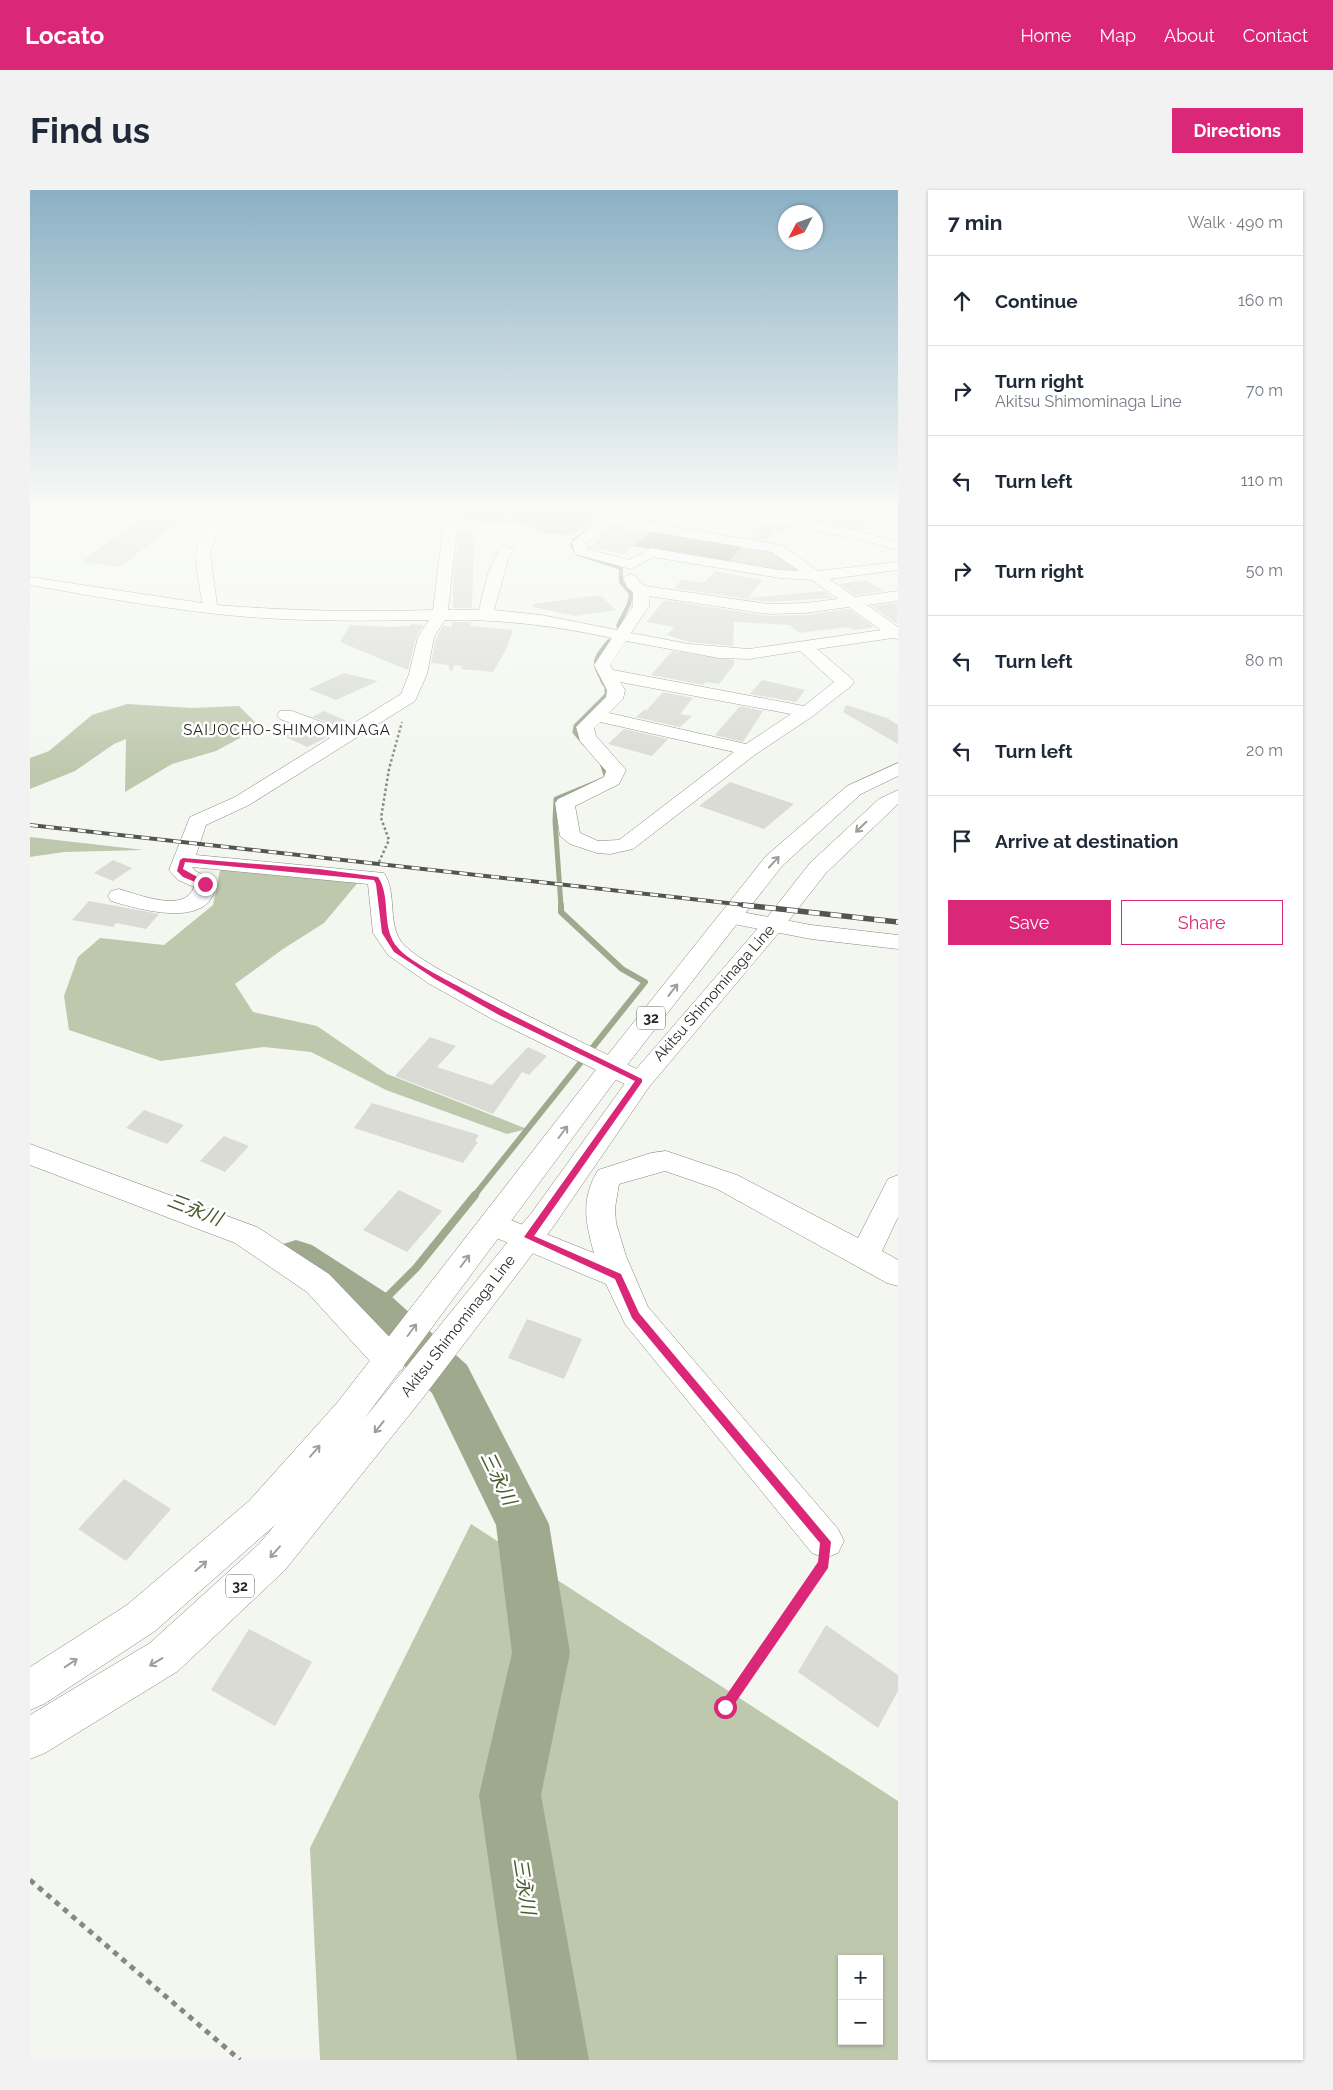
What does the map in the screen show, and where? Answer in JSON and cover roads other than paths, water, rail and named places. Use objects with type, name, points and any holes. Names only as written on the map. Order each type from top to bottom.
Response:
[{"type":"street","points":[[141,597],[208,607],[280,614],[486,615],[542,619],[674,647],[726,654],[749,654],[898,633]]},
{"type":"street","points":[[208,607],[209,597]]},
{"type":"street","points":[[119,896],[167,909],[187,904],[205,890],[205,884],[180,870],[197,821],[242,801],[409,697],[418,674],[426,637],[440,615],[442,597]]},
{"type":"street","points":[[486,615],[491,597]]},
{"type":"street","points":[[641,597],[641,606],[602,665],[616,690],[614,699],[585,727],[587,737],[616,770],[612,780],[565,803],[570,836],[590,846],[609,849],[626,845],[749,750],[808,712],[845,682],[804,646]]},
{"type":"street","points":[[690,597],[768,609],[805,608],[889,597]]},
{"type":"street","points":[[846,597],[898,633]]},
{"type":"street","points":[[608,674],[808,712]]},
{"type":"street","points":[[286,715],[345,737]]},
{"type":"street","points":[[597,716],[749,750]]},
{"type":"street","name":"Akitsu Shimominaga Line","points":[[30,1738],[164,1657],[272,1557],[400,1375],[435,1300],[493,1224],[594,1060],[731,917],[774,861],[854,790],[898,769]]},
{"type":"street","name":"Akitsu Shimominaga Line","points":[[30,1690],[141,1618],[262,1513],[349,1412],[400,1375],[457,1326],[528,1237],[640,1080],[774,924],[818,868],[886,803],[898,796]]},
{"type":"street","points":[[183,860],[319,871],[376,878],[379,884],[385,933],[396,950],[467,995],[594,1060],[640,1080]]},
{"type":"street","points":[[731,917],[811,932],[898,942]]},
{"type":"street","points":[[30,1154],[246,1235],[318,1283],[400,1375]]},
{"type":"street","points":[[825,1542],[636,1315],[618,1276],[602,1228],[600,1195],[608,1176],[651,1163],[666,1161],[727,1182],[866,1255],[898,1274]]},
{"type":"street","points":[[866,1255],[898,1186]]},
{"type":"street","points":[[493,1224],[618,1276]]},
{"type":"waterway","points":[[618,626],[630,597]]},
{"type":"waterway","points":[[604,683],[597,670],[596,661],[600,652],[609,641]]},
{"type":"waterway","points":[[585,744],[575,732],[576,726],[607,695],[607,687],[603,681]]},
{"type":"waterway","points":[[561,906],[555,821],[556,799],[607,778],[602,763]]},
{"type":"waterway","points":[[474,1196],[645,982],[622,969],[561,912],[561,906]]},
{"type":"waterway","points":[[375,1309],[416,1268],[475,1195]]},
{"type":"waterway","name":"三永川","points":[[296,1257],[375,1309],[450,1379],[522,1524],[541,1653],[510,1795],[553,2060]]},
{"type":"railway","points":[[30,825],[754,906]]},
{"type":"railway","points":[[743,905],[898,922]]},
{"type":"district","name":"SAIJOCHO-SHIMOMINAGA","points":[[287,730]]}]
